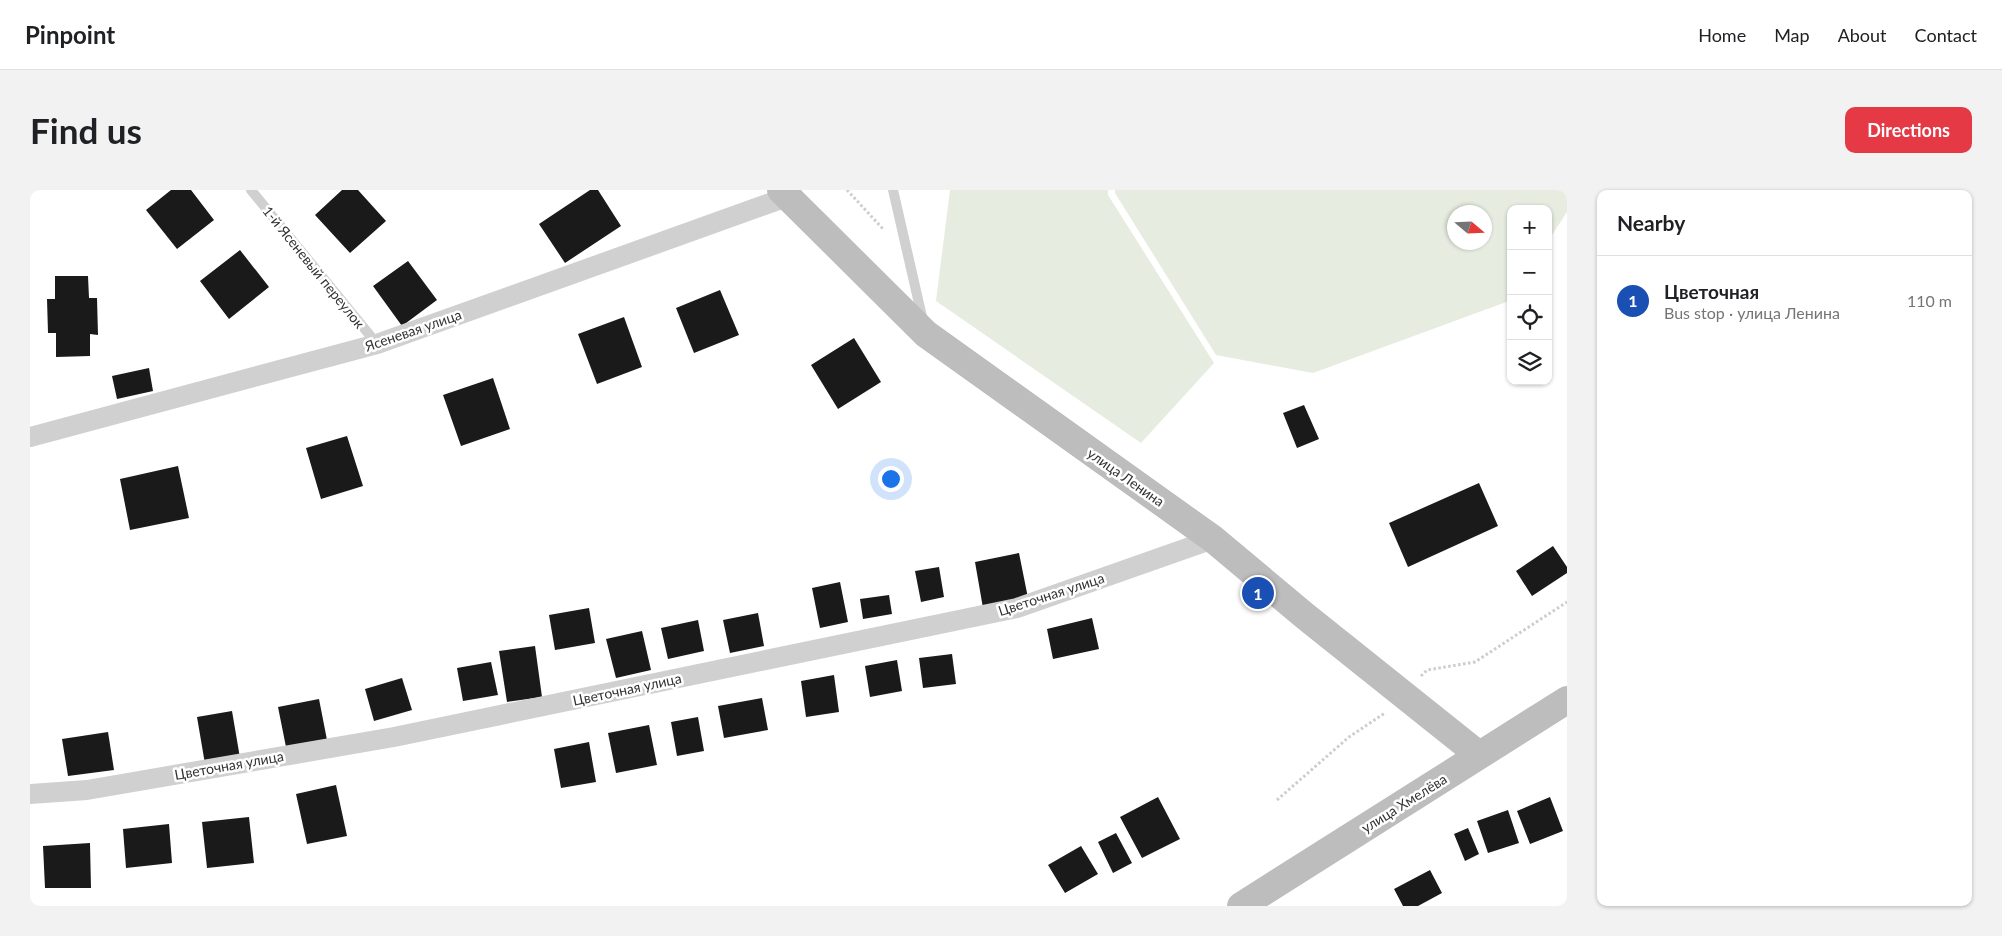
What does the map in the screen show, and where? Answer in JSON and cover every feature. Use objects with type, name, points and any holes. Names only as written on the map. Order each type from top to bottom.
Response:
[{"type":"main road","name":"улица Ленина","points":[[784,194],[926,334],[1213,539],[1305,616],[1479,756]]},
{"type":"main road","name":"улица Хмелёва","points":[[1242,906],[1567,700]]},
{"type":"street","name":"Ясеневая улица","points":[[30,436],[377,344],[784,194]]},
{"type":"street","name":"Цветочная улица","points":[[30,794],[87,790],[394,737],[1017,608],[1213,539]]},
{"type":"lane","name":"1-й Ясеневый переулок","points":[[252,190],[377,344]]},
{"type":"lane","points":[[893,190],[926,334]]},
{"type":"path","points":[[847,190],[909,257]]},
{"type":"shaded area","points":[[950,190],[1108,190],[1108,195],[1214,363],[1141,443],[936,301]]},
{"type":"shaded area","points":[[1115,190],[1567,190],[1567,212],[1552,235],[1552,205],[1507,205],[1507,302],[1313,373],[1216,355],[1115,193]]},
{"type":"building","points":[[171,190],[191,190],[214,220],[177,249],[146,210]]},
{"type":"building","points":[[342,190],[358,190],[386,221],[350,253],[315,215]]},
{"type":"building","points":[[590,190],[598,190],[621,226],[565,263],[539,224]]},
{"type":"building","points":[[240,250],[269,287],[229,319],[200,281]]},
{"type":"building","points":[[408,261],[437,300],[402,326],[373,286]]},
{"type":"building","points":[[55,276],[88,276],[89,298],[97,298],[98,335],[90,334],[90,356],[56,357],[56,333],[48,333],[47,299],[55,299]]},
{"type":"building","points":[[720,290],[739,335],[694,353],[676,308]]},
{"type":"building","points":[[624,317],[642,367],[597,384],[578,334]]},
{"type":"building","points":[[854,338],[881,382],[838,409],[811,365]]},
{"type":"building","points":[[149,368],[153,391],[117,399],[112,376]]},
{"type":"building","points":[[493,378],[510,429],[461,446],[443,395]]},
{"type":"building","points":[[1304,405],[1319,439],[1297,448],[1283,413]]},
{"type":"building","points":[[347,436],[363,486],[321,499],[306,448]]},
{"type":"building","points":[[178,466],[189,518],[130,530],[120,479]]},
{"type":"building","points":[[1479,483],[1498,526],[1408,567],[1389,523]]},
{"type":"building","points":[[1553,546],[1567,567],[1567,573],[1532,596],[1516,571]]},
{"type":"building","points":[[1019,553],[1028,598],[983,608],[975,562]]},
{"type":"building","points":[[939,567],[944,597],[921,602],[915,571]]},
{"type":"building","points":[[840,582],[848,622],[820,628],[812,588]]},
{"type":"building","points":[[889,595],[892,614],[863,619],[860,599]]},
{"type":"building","points":[[589,608],[595,643],[555,650],[549,615]]},
{"type":"building","points":[[758,613],[764,646],[730,653],[723,620]]},
{"type":"building","points":[[1092,618],[1099,649],[1053,659],[1047,629]]},
{"type":"building","points":[[698,620],[704,651],[668,659],[661,628]]},
{"type":"building","points":[[642,631],[651,670],[616,678],[606,639]]},
{"type":"building","points":[[535,646],[542,697],[507,702],[499,651]]},
{"type":"building","points":[[952,654],[956,684],[923,688],[919,658]]},
{"type":"building","points":[[897,660],[902,691],[870,697],[865,666]]},
{"type":"building","points":[[491,662],[498,695],[463,701],[457,668]]},
{"type":"building","points":[[834,675],[839,712],[806,717],[801,681]]},
{"type":"building","points":[[402,678],[412,710],[374,721],[365,689]]},
{"type":"building","points":[[762,698],[768,730],[724,738],[718,706]]},
{"type":"building","points":[[319,699],[327,740],[286,747],[278,707]]},
{"type":"building","points":[[232,711],[240,758],[205,764],[197,717]]},
{"type":"building","points":[[698,717],[704,751],[677,756],[671,722]]},
{"type":"building","points":[[649,725],[657,765],[616,773],[608,733]]},
{"type":"building","points":[[108,732],[114,770],[68,776],[62,739]]},
{"type":"building","points":[[589,742],[596,782],[561,788],[554,749]]},
{"type":"building","points":[[336,785],[347,836],[307,844],[296,794]]},
{"type":"building","points":[[1158,797],[1180,839],[1142,858],[1120,817]]},
{"type":"building","points":[[1550,797],[1563,831],[1530,844],[1517,811]]},
{"type":"building","points":[[1508,810],[1519,843],[1488,853],[1477,821]]},
{"type":"building","points":[[249,817],[254,863],[207,868],[202,822]]},
{"type":"building","points":[[169,824],[172,863],[126,868],[123,829]]},
{"type":"building","points":[[1468,828],[1479,854],[1465,861],[1454,834]]},
{"type":"building","points":[[1116,833],[1132,863],[1113,873],[1098,842]]},
{"type":"building","points":[[90,843],[91,888],[45,888],[43,846]]},
{"type":"building","points":[[1081,846],[1098,874],[1065,893],[1048,865]]},
{"type":"building","points":[[1430,870],[1442,893],[1418,906],[1403,906],[1394,889]]},
{"type":"place","name":"Цветочная","points":[[1258,593]]}]
